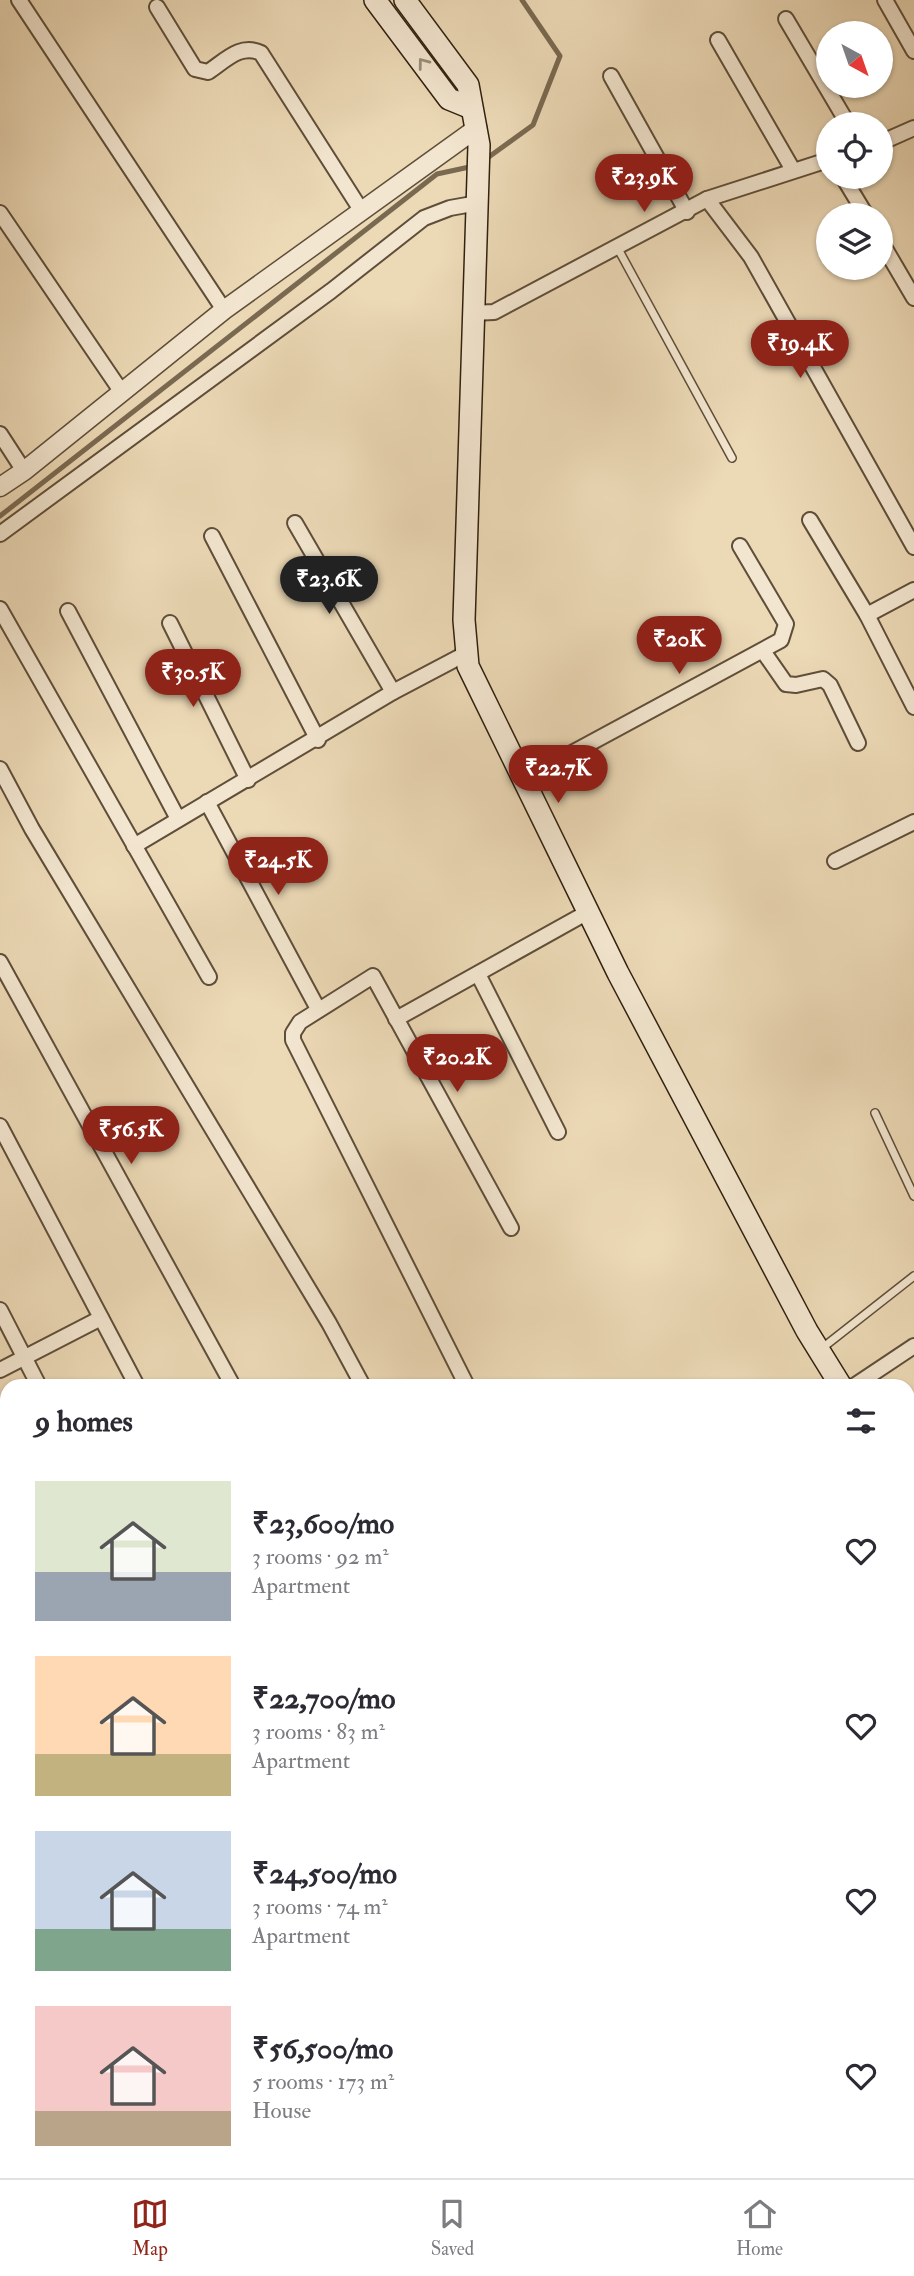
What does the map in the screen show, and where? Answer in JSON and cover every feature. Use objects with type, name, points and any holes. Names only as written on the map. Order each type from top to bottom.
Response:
[{"type":"main road","points":[[375,0],[449,99],[474,118]]},
{"type":"main road","points":[[405,0],[468,85],[474,118],[478,203],[471,313],[464,620],[468,666],[588,912],[819,1351],[837,1379]]},
{"type":"street","points":[[19,0],[224,310]]},
{"type":"street","points":[[885,0],[914,51]]},
{"type":"street","points":[[157,7],[195,69],[208,72],[239,50],[253,50],[261,54],[360,210]]},
{"type":"street","points":[[786,19],[841,112]]},
{"type":"street","points":[[718,40],[793,170]]},
{"type":"street","points":[[611,76],[687,212]]},
{"type":"street","points":[[0,487],[24,471],[224,310],[360,210],[474,118]]},
{"type":"street","points":[[893,137],[914,128]]},
{"type":"street","points":[[471,313],[494,312],[687,212],[707,199],[816,163]]},
{"type":"street","points":[[707,199],[751,257],[914,547]]},
{"type":"street","points":[[0,534],[331,291],[424,218],[450,208],[478,203]]},
{"type":"street","points":[[0,213],[121,391]]},
{"type":"street","points":[[893,262],[914,298]]},
{"type":"street","points":[[0,434],[24,471]]},
{"type":"street","points":[[810,520],[867,615],[914,707]]},
{"type":"street","points":[[295,523],[393,692]]},
{"type":"street","points":[[212,536],[318,740]]},
{"type":"street","points":[[522,780],[781,640],[786,624],[740,546]]},
{"type":"street","points":[[867,615],[914,590]]},
{"type":"street","points":[[0,609],[209,977]]},
{"type":"street","points":[[68,611],[178,819]]},
{"type":"street","points":[[170,623],[248,780]]},
{"type":"street","points":[[763,651],[786,684],[796,685],[822,679],[830,685],[858,743]]},
{"type":"street","points":[[134,846],[318,740],[393,692],[467,653]]},
{"type":"street","points":[[0,769],[32,829],[329,1323],[359,1379]]},
{"type":"street","points":[[207,802],[318,1009]]},
{"type":"street","points":[[835,861],[914,822]]},
{"type":"street","points":[[396,1019],[588,912]]},
{"type":"street","points":[[0,962],[229,1379]]},
{"type":"street","points":[[478,974],[558,1132]]},
{"type":"street","points":[[463,1379],[293,1040],[295,1028],[318,1009],[373,976],[511,1228]]},
{"type":"street","points":[[0,1126],[133,1379]]},
{"type":"street","points":[[0,1310],[35,1379]]},
{"type":"street","points":[[0,1370],[101,1318]]},
{"type":"street","points":[[864,1379],[914,1346]]},
{"type":"lane","points":[[617,247],[732,458]]},
{"type":"lane","points":[[875,1113],[914,1196]]},
{"type":"lane","points":[[819,1351],[914,1276]]},
{"type":"waterway","points":[[486,159],[533,125],[560,56],[522,0]]},
{"type":"waterway","points":[[0,516],[437,174],[474,166]]}]
